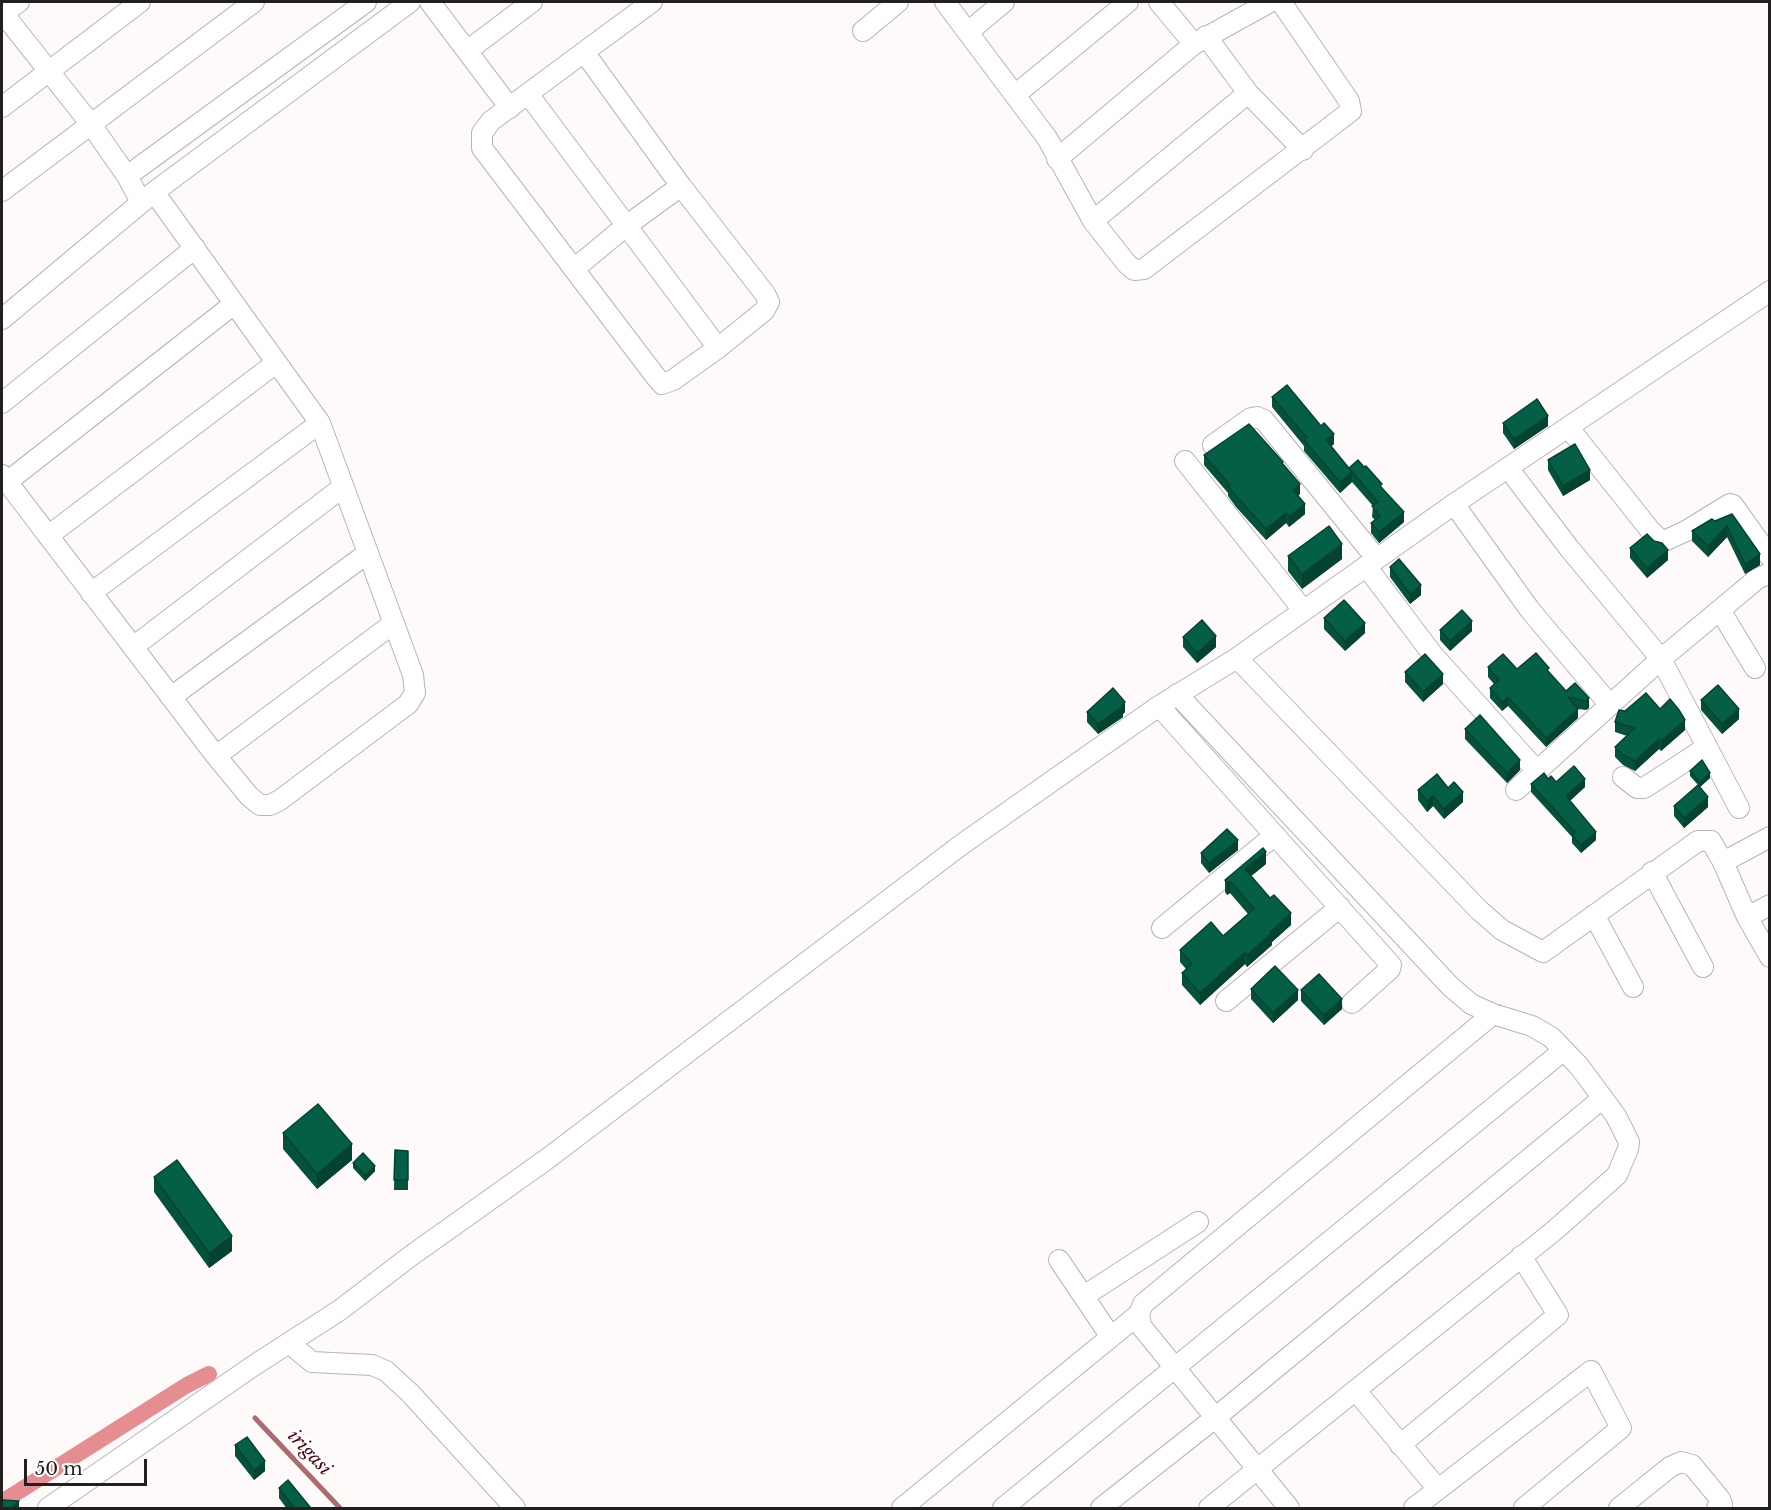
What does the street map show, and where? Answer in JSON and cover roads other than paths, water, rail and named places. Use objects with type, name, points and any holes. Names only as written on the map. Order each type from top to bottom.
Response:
[{"type":"street","points":[[2,106],[140,2]]},
{"type":"street","points":[[2,191],[254,2]]},
{"type":"street","points":[[127,176],[366,2]]},
{"type":"street","points":[[2,319],[148,197],[410,2]]},
{"type":"street","points":[[430,2],[510,108]]},
{"type":"street","points":[[467,51],[532,2]]},
{"type":"street","points":[[584,52],[769,302],[764,311],[718,348],[673,380],[662,384],[482,148],[482,134],[491,121],[510,108],[584,52],[652,2]]},
{"type":"street","points":[[863,32],[898,2]]},
{"type":"street","points":[[945,2],[1047,138],[1093,221],[1134,270],[1144,268],[1303,150],[1351,111],[1349,101],[1281,2]]},
{"type":"street","points":[[968,32],[1004,2]]},
{"type":"street","points":[[1016,95],[1128,2]]},
{"type":"street","points":[[1159,2],[1200,40],[1303,150]]},
{"type":"street","points":[[1057,159],[1200,40],[1270,2]]},
{"type":"street","points":[[6,10],[47,71],[90,123],[127,176],[195,248],[320,423],[413,675],[416,693],[408,704],[270,805],[260,805],[249,796],[216,756],[4,478],[234,304]]},
{"type":"street","points":[[1093,221],[1248,93]]},
{"type":"street","points":[[528,94],[718,348]]},
{"type":"street","points":[[574,270],[626,226],[681,186]]},
{"type":"street","points":[[2,403],[195,248]]},
{"type":"street","points":[[48,1509],[340,1310],[412,1255],[548,1159],[961,845],[1159,706],[1236,658],[1454,504],[1770,291]]},
{"type":"street","points":[[48,536],[276,363]]},
{"type":"street","points":[[1213,446],[1251,418],[1257,417],[1264,420],[1371,562],[1433,655],[1537,771]]},
{"type":"street","points":[[91,592],[320,423]]},
{"type":"street","points":[[1569,427],[1662,542],[1686,531],[1730,504],[1770,557]]},
{"type":"street","points":[[1185,461],[1303,610]]},
{"type":"street","points":[[1509,468],[1569,548],[1661,659],[1739,808]]},
{"type":"street","points":[[133,647],[343,487]]},
{"type":"street","points":[[1454,504],[1530,610],[1610,705]]},
{"type":"street","points":[[171,697],[368,553]]},
{"type":"street","points":[[1516,790],[1661,659],[1757,579],[1770,573]]},
{"type":"street","points":[[1720,610],[1755,668]]},
{"type":"street","points":[[216,756],[394,622]]},
{"type":"street","points":[[1236,658],[1479,910],[1502,930],[1543,952],[1698,841],[1711,841],[1723,861],[1747,917],[1770,957]]},
{"type":"street","points":[[1177,694],[1450,986],[1471,1004],[1532,1026],[1551,1037],[1579,1066],[1603,1098],[1616,1116],[1629,1142],[1617,1175],[1555,1230],[1209,1509]]},
{"type":"street","points":[[1159,706],[1391,965],[1390,969],[1352,1003]]},
{"type":"street","points":[[1623,777],[1637,788],[1644,788],[1707,747]]},
{"type":"street","points":[[1162,928],[1275,835]]},
{"type":"street","points":[[1723,861],[1770,837]]},
{"type":"street","points":[[1652,872],[1703,967]]},
{"type":"street","points":[[1747,917],[1770,905]]},
{"type":"street","points":[[1226,1000],[1340,907]]},
{"type":"street","points":[[1594,915],[1633,987]]},
{"type":"street","points":[[902,1509],[1139,1314],[1143,1304],[1494,1014]]},
{"type":"street","points":[[1003,1509],[1564,1050]]},
{"type":"street","points":[[1101,1509],[1215,1418],[1603,1098]]},
{"type":"street","points":[[1084,1296],[1198,1222]]},
{"type":"street","points":[[1400,1445],[1558,1314],[1521,1256]]},
{"type":"street","points":[[1059,1260],[1111,1337]]},
{"type":"street","points":[[1139,1314],[1142,1326],[1289,1509]]},
{"type":"street","points":[[289,1343],[312,1362],[372,1365],[386,1371],[410,1393],[515,1509]]},
{"type":"street","points":[[1414,1509],[1591,1371],[1621,1428],[1524,1509]]},
{"type":"street","points":[[1356,1391],[1438,1490]]},
{"type":"street","points":[[1619,1509],[1670,1467],[1681,1462],[1692,1465],[1720,1499],[1722,1504],[1717,1509]]},
{"type":"waterway","points":[[2,1502],[187,1385],[209,1374]]},
{"type":"waterway","name":"irigasi","points":[[255,1418],[340,1508]]}]
